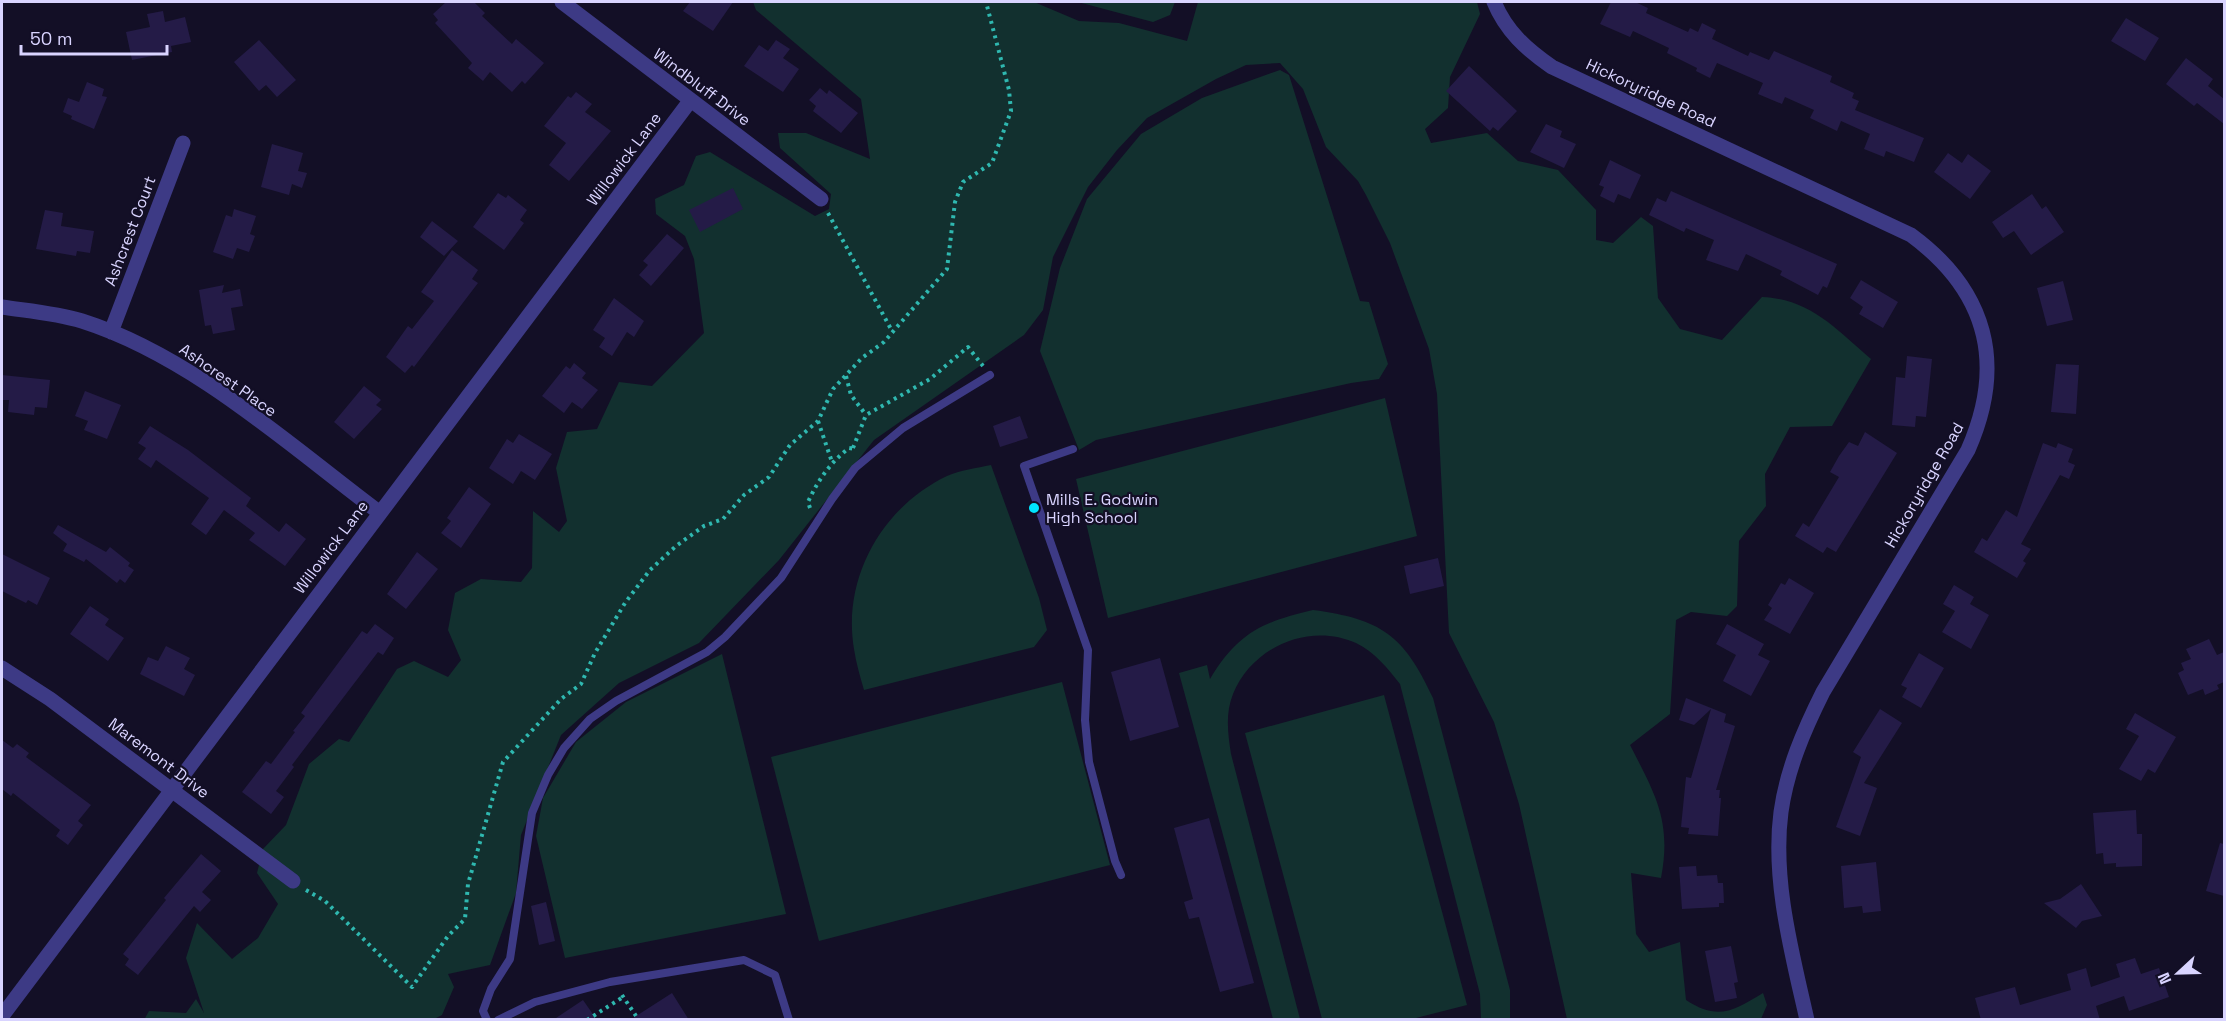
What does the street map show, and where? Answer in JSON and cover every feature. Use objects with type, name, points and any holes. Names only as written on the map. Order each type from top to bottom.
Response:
[{"type":"street","name":"Windbluff Drive","points":[[562,2],[821,199]]},
{"type":"street","name":"Hickoryridge Road","points":[[1494,2],[1518,41],[1552,67],[1911,235],[1935,252],[1955,274],[1979,319],[1985,342],[1988,376],[1980,423],[1968,450],[1823,692],[1803,733],[1790,771],[1781,813],[1780,875],[1807,1020]]},
{"type":"street","name":"Willowick Lane","points":[[2,1016],[690,101]]},
{"type":"street","name":"Ashcrest Court","points":[[111,332],[183,143]]},
{"type":"street","name":"Ashcrest Place","points":[[2,307],[56,315],[111,332],[177,364],[209,384],[380,513]]},
{"type":"street","name":"Maremont Drive","points":[[2,668],[50,699],[293,881]]},
{"type":"lane","points":[[487,1020],[483,1011],[491,989],[510,958],[532,813],[548,775],[564,748],[590,719],[616,701],[707,652],[725,637],[781,578],[855,468],[903,428],[990,375]]},
{"type":"lane","points":[[1073,448],[1024,466],[1088,650],[1084,720],[1089,762],[1114,861],[1121,875]]},
{"type":"lane","points":[[498,1020],[535,1002],[614,981],[744,960],[775,975],[789,1020]]},
{"type":"path","points":[[293,881],[325,901],[412,987],[448,936],[465,919],[468,884],[503,762],[561,699],[581,684],[595,652],[625,603],[650,570],[695,532],[723,519],[744,495],[769,477],[790,445],[818,421],[833,389],[892,331],[947,268],[955,202],[963,182],[992,163],[1011,111],[1009,90],[986,2]]},
{"type":"path","points":[[821,199],[892,331]]},
{"type":"path","points":[[854,448],[866,415],[930,379],[968,348],[990,375]]},
{"type":"path","points":[[846,376],[851,396],[866,415]]},
{"type":"path","points":[[818,421],[832,462]]},
{"type":"path","points":[[614,981],[636,1016]]},
{"type":"path","points":[[587,1020],[623,997]]},
{"type":"green space","points":[[753,2],[1034,2],[1079,21],[1119,23],[1187,41],[1198,2],[1477,2],[1480,14],[1450,77],[1448,108],[1425,129],[1431,143],[1487,133],[1518,161],[1558,170],[1596,210],[1596,240],[1613,243],[1641,217],[1653,226],[1658,298],[1680,329],[1722,340],[1762,297],[1779,299],[1794,303],[1821,318],[1871,359],[1832,426],[1790,427],[1765,474],[1766,506],[1739,541],[1737,606],[1727,616],[1691,612],[1676,620],[1670,714],[1630,745],[1654,794],[1663,824],[1664,840],[1661,878],[1631,873],[1636,934],[1649,952],[1680,942],[1686,1000],[1717,1012],[1734,1009],[1763,993],[1767,1005],[1761,1019],[1567,1019],[1519,804],[1494,722],[1449,633],[1437,394],[1429,349],[1390,243],[1366,195],[1358,181],[1326,147],[1303,89],[1280,63],[1246,65],[1216,79],[1147,118],[1117,150],[1088,187],[1053,257],[1043,310],[1024,335],[874,440],[779,560],[699,643],[619,683],[561,735],[521,835],[516,893],[490,965],[448,974],[454,987],[442,1015],[432,1020],[144,1020],[149,1011],[186,1013],[196,999],[204,1013],[186,958],[197,923],[232,959],[258,938],[278,904],[257,873],[263,849],[286,825],[309,764],[339,739],[349,742],[397,669],[414,661],[448,677],[461,660],[448,630],[455,593],[481,579],[521,582],[532,568],[533,511],[559,532],[567,521],[556,468],[567,432],[597,429],[619,382],[652,386],[704,333],[694,259],[685,236],[656,214],[655,199],[684,185],[696,156],[710,152],[815,216],[829,209],[831,194],[780,148],[778,133],[806,133],[870,159],[861,99],[756,10]]},
{"type":"green space","points":[[1078,2],[1175,2],[1170,15],[1153,22]]},
{"type":"green space","points":[[1280,70],[1289,75],[1360,301],[1369,302],[1388,364],[1379,379],[1351,383],[1096,440],[1079,450],[1040,351],[1060,268],[1087,199],[1141,134],[1202,98]]},
{"type":"green space","points":[[1385,398],[1417,536],[1108,618],[1076,479]]},
{"type":"green space","points":[[991,465],[1039,598],[1047,630],[1034,647],[864,690],[855,654],[852,622],[854,596],[861,571],[872,548],[886,526],[903,506],[924,489],[952,474]]},
{"type":"green space","points":[[1313,610],[1356,619],[1388,634],[1412,659],[1433,698],[1510,990],[1510,1019],[1481,1019],[1480,994],[1400,684],[1380,661],[1363,647],[1338,637],[1320,636],[1284,643],[1254,663],[1242,677],[1233,694],[1228,716],[1231,754],[1300,1019],[1273,1019],[1179,673],[1207,665],[1210,679],[1220,663],[1241,640],[1279,619]]},
{"type":"green space","points":[[722,654],[786,914],[565,958],[536,836],[543,798],[576,742],[626,702]]},
{"type":"green space","points":[[1062,682],[1110,865],[819,941],[771,757]]},
{"type":"green space","points":[[1384,695],[1467,1005],[1412,1019],[1322,1019],[1245,733]]},
{"type":"building","points":[[446,2],[474,2],[485,13],[482,16],[512,44],[516,39],[544,63],[525,84],[522,81],[512,92],[490,72],[483,81],[468,68],[472,63],[435,23],[438,20],[433,14]]},
{"type":"building","points":[[690,2],[733,2],[713,31],[683,11]]},
{"type":"building","points":[[1611,2],[1635,2],[1648,8],[1646,13],[1688,32],[1690,28],[1698,32],[1702,23],[1716,30],[1712,39],[1748,56],[1750,52],[1769,60],[1774,51],[1832,76],[1830,82],[1854,93],[1852,98],[1859,101],[1855,110],[1924,138],[1914,162],[1886,151],[1884,157],[1864,149],[1870,134],[1841,121],[1837,131],[1810,118],[1814,110],[1785,97],[1782,104],[1758,94],[1763,83],[1717,63],[1710,78],[1696,71],[1697,68],[1667,53],[1669,48],[1633,31],[1630,37],[1600,24]]},
{"type":"building","points":[[163,11],[165,22],[185,17],[191,42],[171,46],[172,52],[132,60],[126,32],[150,27],[147,14]]},
{"type":"building","points":[[2126,18],[2159,38],[2145,61],[2111,41]]},
{"type":"building","points":[[259,40],[296,80],[277,97],[266,85],[259,91],[234,62]]},
{"type":"building","points":[[776,40],[790,49],[783,58],[799,69],[783,92],[744,66],[759,45],[768,51]]},
{"type":"building","points":[[2186,58],[2213,79],[2208,86],[2224,99],[2224,124],[2197,103],[2194,106],[2166,84]]},
{"type":"building","points":[[1469,66],[1517,111],[1498,131],[1493,127],[1490,131],[1446,91]]},
{"type":"building","points":[[87,82],[104,89],[102,96],[107,97],[94,129],[71,119],[72,116],[63,112],[68,98],[79,102]]},
{"type":"building","points":[[820,88],[827,94],[829,90],[858,113],[841,133],[813,111],[816,106],[809,100]]},
{"type":"building","points":[[576,92],[592,104],[585,112],[611,131],[569,181],[549,165],[566,143],[544,126],[568,96],[571,98]]},
{"type":"building","points":[[1546,124],[1562,131],[1560,137],[1576,144],[1564,168],[1530,152]]},
{"type":"building","points":[[272,144],[303,153],[298,171],[307,173],[302,188],[292,184],[289,195],[261,187]]},
{"type":"building","points":[[1948,153],[1962,163],[1968,154],[1991,171],[1970,199],[1934,172]]},
{"type":"building","points":[[1610,160],[1641,175],[1630,199],[1618,194],[1614,203],[1600,196],[1604,187],[1599,185]]},
{"type":"building","points":[[733,188],[743,209],[700,232],[689,210]]},
{"type":"building","points":[[1671,191],[1837,264],[1827,288],[1823,286],[1818,295],[1780,275],[1782,271],[1746,254],[1738,271],[1706,260],[1714,240],[1686,228],[1684,232],[1649,215],[1657,198],[1666,202]]},
{"type":"building","points":[[498,193],[506,198],[508,195],[527,210],[520,220],[524,223],[504,250],[473,227]]},
{"type":"building","points":[[2032,194],[2042,209],[2046,206],[2064,232],[2031,255],[2014,231],[2003,238],[1992,222]]},
{"type":"building","points":[[234,209],[256,216],[250,234],[255,236],[249,252],[237,248],[233,259],[213,252],[226,215],[232,217]]},
{"type":"building","points":[[45,210],[63,213],[61,226],[94,231],[90,253],[77,251],[76,256],[36,249]]},
{"type":"building","points":[[432,221],[458,241],[444,256],[420,237]]},
{"type":"building","points":[[667,234],[684,248],[651,286],[639,275],[648,265],[643,261]]},
{"type":"building","points":[[452,250],[478,270],[472,279],[478,283],[414,367],[412,365],[405,373],[386,357],[408,326],[412,329],[434,301],[421,292]]},
{"type":"building","points":[[1861,280],[1898,302],[1883,328],[1859,314],[1863,307],[1850,298]]},
{"type":"building","points":[[2063,281],[2073,320],[2047,326],[2037,288]]},
{"type":"building","points":[[224,285],[222,293],[240,289],[243,306],[231,308],[235,330],[213,334],[211,325],[205,326],[199,290]]},
{"type":"building","points":[[614,298],[644,321],[634,337],[627,332],[612,356],[599,347],[605,338],[593,330]]},
{"type":"building","points":[[1907,356],[1932,359],[1926,417],[1916,416],[1915,427],[1892,425],[1896,377],[1905,378]]},
{"type":"building","points":[[574,363],[586,373],[582,378],[598,390],[582,409],[572,402],[564,413],[542,396],[566,366],[570,369]]},
{"type":"building","points":[[2056,364],[2079,365],[2076,414],[2051,412]]},
{"type":"building","points":[[2,375],[50,380],[47,408],[35,407],[34,415],[8,412],[9,400],[2,400]]},
{"type":"building","points":[[364,386],[381,400],[376,405],[382,409],[354,439],[334,422]]},
{"type":"building","points":[[85,391],[121,405],[107,439],[84,430],[88,421],[75,416]]},
{"type":"building","points":[[1020,416],[1028,438],[1000,447],[993,426]]},
{"type":"building","points":[[150,426],[188,450],[251,498],[246,506],[279,532],[286,523],[306,539],[285,566],[249,540],[255,533],[224,510],[206,535],[191,524],[209,498],[156,460],[151,468],[138,459],[146,448],[138,443]]},
{"type":"building","points":[[1865,432],[1897,453],[1836,552],[1827,547],[1823,553],[1795,536],[1803,523],[1809,527],[1839,477],[1830,472],[1839,456],[1849,442],[1858,446]]},
{"type":"building","points":[[519,434],[552,454],[535,480],[521,471],[513,484],[489,468],[507,439],[513,443]]},
{"type":"building","points":[[2043,443],[2056,448],[2058,443],[2073,449],[2068,462],[2075,465],[2069,479],[2060,475],[2021,544],[2031,549],[2023,561],[2026,563],[2017,578],[1974,552],[1982,538],[1987,541],[2006,510],[2017,517]]},
{"type":"building","points":[[469,487],[491,504],[461,548],[441,533],[451,521],[447,518]]},
{"type":"building","points":[[58,525],[106,552],[110,547],[130,563],[128,566],[134,570],[125,583],[120,579],[117,583],[86,559],[84,562],[63,551],[67,544],[53,533]]},
{"type":"building","points":[[417,552],[438,569],[406,609],[387,594]]},
{"type":"building","points":[[2,554],[50,578],[37,605],[28,600],[26,603],[2,591]]},
{"type":"building","points":[[1438,558],[1444,586],[1410,594],[1404,566]]},
{"type":"building","points":[[1789,578],[1814,593],[1790,634],[1764,620],[1772,608],[1768,605],[1781,583],[1785,585]]},
{"type":"building","points":[[1954,585],[1974,597],[1970,604],[1989,615],[1971,649],[1942,632],[1955,611],[1943,604]]},
{"type":"building","points":[[90,606],[109,619],[105,625],[124,638],[108,661],[70,634]]},
{"type":"building","points":[[375,624],[394,638],[383,655],[378,652],[292,765],[294,767],[276,791],[284,797],[271,814],[242,792],[266,761],[271,764],[295,732],[293,731],[305,716],[301,713],[362,631],[367,634]]},
{"type":"building","points":[[1727,624],[1764,644],[1758,655],[1770,661],[1751,696],[1723,681],[1736,655],[1716,644]]},
{"type":"building","points":[[2209,639],[2217,655],[2224,652],[2224,682],[2217,685],[2219,689],[2205,695],[2203,689],[2188,695],[2178,673],[2184,670],[2181,663],[2191,659],[2186,649]]},
{"type":"building","points":[[166,646],[190,658],[184,669],[195,675],[184,696],[140,674],[148,657],[158,661]]},
{"type":"building","points":[[1919,653],[1944,668],[1921,708],[1902,697],[1907,688],[1901,685]]},
{"type":"building","points":[[1160,658],[1179,727],[1130,741],[1111,672]]},
{"type":"building","points":[[1686,698],[1726,714],[1724,722],[1735,726],[1716,790],[1720,790],[1719,798],[1721,798],[1718,836],[1688,834],[1689,828],[1681,827],[1686,777],[1691,778],[1711,709],[1694,725],[1679,720]]},
{"type":"building","points":[[1880,709],[1902,723],[1864,783],[1877,788],[1860,836],[1836,827],[1861,757],[1853,752]]},
{"type":"building","points":[[2135,713],[2176,737],[2155,773],[2148,769],[2141,781],[2119,769],[2139,736],[2126,729]]},
{"type":"building","points":[[2,740],[13,748],[17,744],[29,753],[26,757],[91,805],[78,821],[83,825],[68,845],[56,836],[60,830],[13,793],[11,796],[2,789]]},
{"type":"building","points":[[2136,810],[2137,834],[2142,834],[2142,866],[2116,867],[2116,863],[2104,864],[2103,853],[2096,854],[2093,813]]},
{"type":"building","points":[[1209,818],[1254,983],[1220,992],[1199,917],[1189,919],[1184,902],[1193,899],[1174,828]]},
{"type":"building","points":[[2220,843],[2224,844],[2224,896],[2206,891]]},
{"type":"building","points":[[201,854],[221,871],[202,892],[211,900],[200,912],[194,906],[138,975],[125,965],[129,959],[123,954],[166,900],[164,898]]},
{"type":"building","points":[[1876,862],[1881,911],[1863,913],[1862,906],[1844,908],[1841,866]]},
{"type":"building","points":[[1696,866],[1697,876],[1717,875],[1718,883],[1723,883],[1724,903],[1719,903],[1719,907],[1682,909],[1679,867]]},
{"type":"building","points":[[2081,884],[2102,916],[2082,921],[2076,928],[2044,903],[2060,899]]},
{"type":"building","points":[[546,902],[555,941],[539,945],[531,906]]},
{"type":"building","points":[[1731,946],[1738,982],[1734,983],[1737,998],[1715,1002],[1705,951]]},
{"type":"building","points":[[2135,958],[2141,974],[2159,968],[2169,997],[2129,1011],[2124,996],[2096,1006],[2100,1020],[1981,1020],[1975,998],[2015,987],[2020,1005],[2071,990],[2067,974],[2086,968],[2091,987],[2120,977],[2116,964]]},
{"type":"building","points":[[672,993],[689,1020],[630,1020]]},
{"type":"building","points":[[583,1000],[597,1020],[553,1020]]},
{"type":"place","name":"Mills E. Godwin High School","points":[[1034,508]]}]
